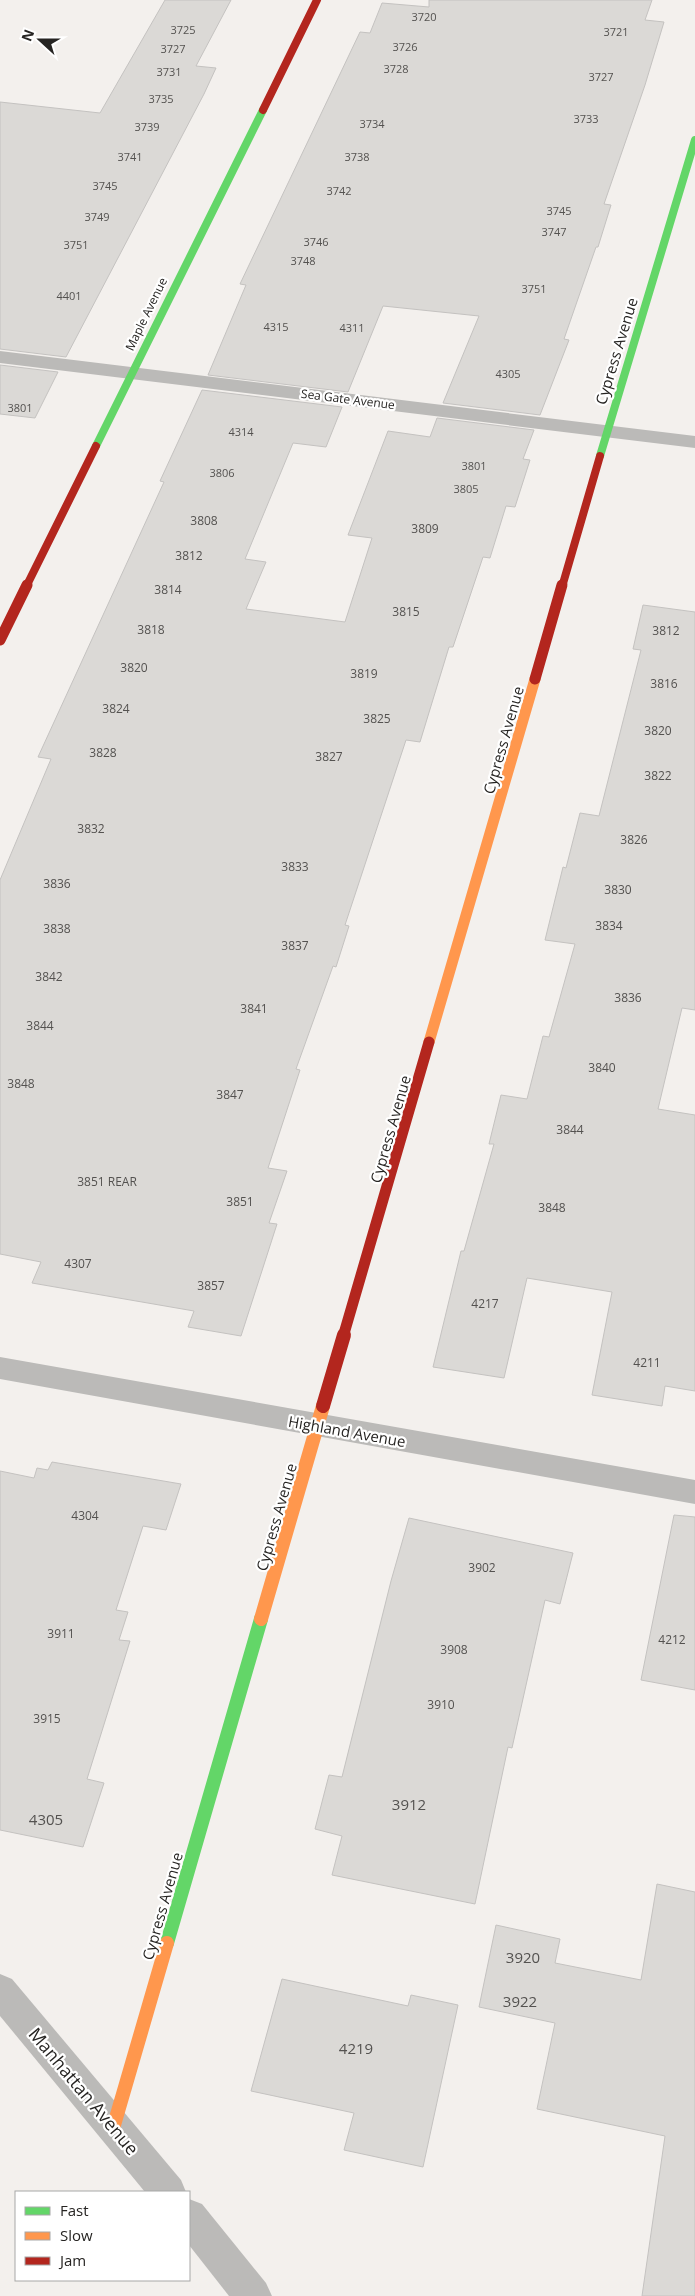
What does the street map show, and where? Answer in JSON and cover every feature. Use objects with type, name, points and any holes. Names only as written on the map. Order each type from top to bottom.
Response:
[{"type":"street","name":"Maple Avenue","points":[[0,640],[317,0]]},
{"type":"street","name":"Cypress Avenue","points":[[114,2126],[608,430],[695,140]]},
{"type":"street","name":"Sea Gate Avenue","points":[[0,357],[695,442]]},
{"type":"street","name":"Highland Avenue","points":[[0,1368],[319,1427],[695,1492]]},
{"type":"street","name":"Manhattan Avenue","points":[[0,1990],[167,2191]]},
{"type":"street","points":[[190,2218],[253,2296]]},
{"type":"building","points":[[165,0],[231,0],[196,66],[216,68],[204,94],[66,357],[0,349],[0,102],[100,113]]},
{"type":"building","points":[[429,0],[652,0],[645,20],[664,22],[645,85],[604,204],[611,205],[598,247],[596,247],[564,339],[569,340],[540,415],[443,403],[479,316],[383,306],[348,392],[208,375],[246,285],[240,284],[360,32],[370,33],[382,3],[429,7]]},
{"type":"building","points":[[0,365],[58,372],[35,418],[0,414]]},
{"type":"building","points":[[202,390],[342,407],[326,447],[293,443],[245,559],[266,562],[246,609],[345,622],[372,538],[348,535],[388,431],[430,437],[437,418],[534,430],[523,459],[530,460],[515,507],[506,506],[490,558],[483,557],[453,647],[449,647],[420,742],[406,740],[345,925],[349,926],[336,967],[333,966],[296,1069],[300,1070],[268,1168],[287,1171],[269,1223],[277,1224],[241,1336],[188,1327],[194,1311],[32,1283],[41,1262],[0,1254],[0,880],[51,759],[38,757],[164,482],[160,481]]},
{"type":"building","points":[[643,605],[695,612],[695,1010],[682,1008],[658,1109],[695,1115],[695,1391],[665,1386],[662,1406],[592,1395],[612,1292],[527,1278],[504,1378],[433,1367],[461,1251],[464,1251],[494,1144],[489,1144],[501,1095],[527,1099],[543,1036],[549,1037],[575,944],[545,940],[563,867],[566,868],[580,813],[599,816],[641,650],[633,649]]},
{"type":"building","points":[[52,1462],[181,1484],[166,1530],[143,1526],[116,1610],[128,1612],[119,1640],[130,1641],[87,1779],[104,1783],[83,1847],[0,1830],[0,1471],[34,1478],[37,1468],[48,1470]]},
{"type":"building","points":[[674,1515],[695,1517],[695,1690],[641,1680]]},
{"type":"building","points":[[409,1518],[573,1553],[560,1604],[545,1600],[512,1748],[508,1747],[475,1904],[332,1875],[342,1836],[315,1829],[329,1775],[342,1777],[391,1581]]},
{"type":"building","points":[[657,1884],[695,1892],[695,2296],[642,2296],[665,2136],[537,2109],[555,2023],[479,2007],[496,1925],[560,1939],[555,1963],[641,1980]]},
{"type":"building","points":[[282,1979],[408,2006],[411,1995],[458,2005],[423,2167],[344,2150],[354,2113],[251,2091]]},
{"type":"traffic: fast","points":[[96,446],[263,110]]},
{"type":"traffic: fast","points":[[600,456],[695,140]]},
{"type":"traffic: fast","points":[[167,1943],[261,1619]]},
{"type":"traffic: slow","points":[[429,1042],[535,679]]},
{"type":"traffic: slow","points":[[261,1619],[323,1406]]},
{"type":"traffic: slow","points":[[114,2125],[167,1943]]},
{"type":"traffic: jam","points":[[263,110],[317,0]]},
{"type":"traffic: jam","points":[[0,640],[96,446]]},
{"type":"traffic: jam","points":[[535,679],[600,456]]},
{"type":"traffic: jam","points":[[323,1406],[429,1042]]}]
